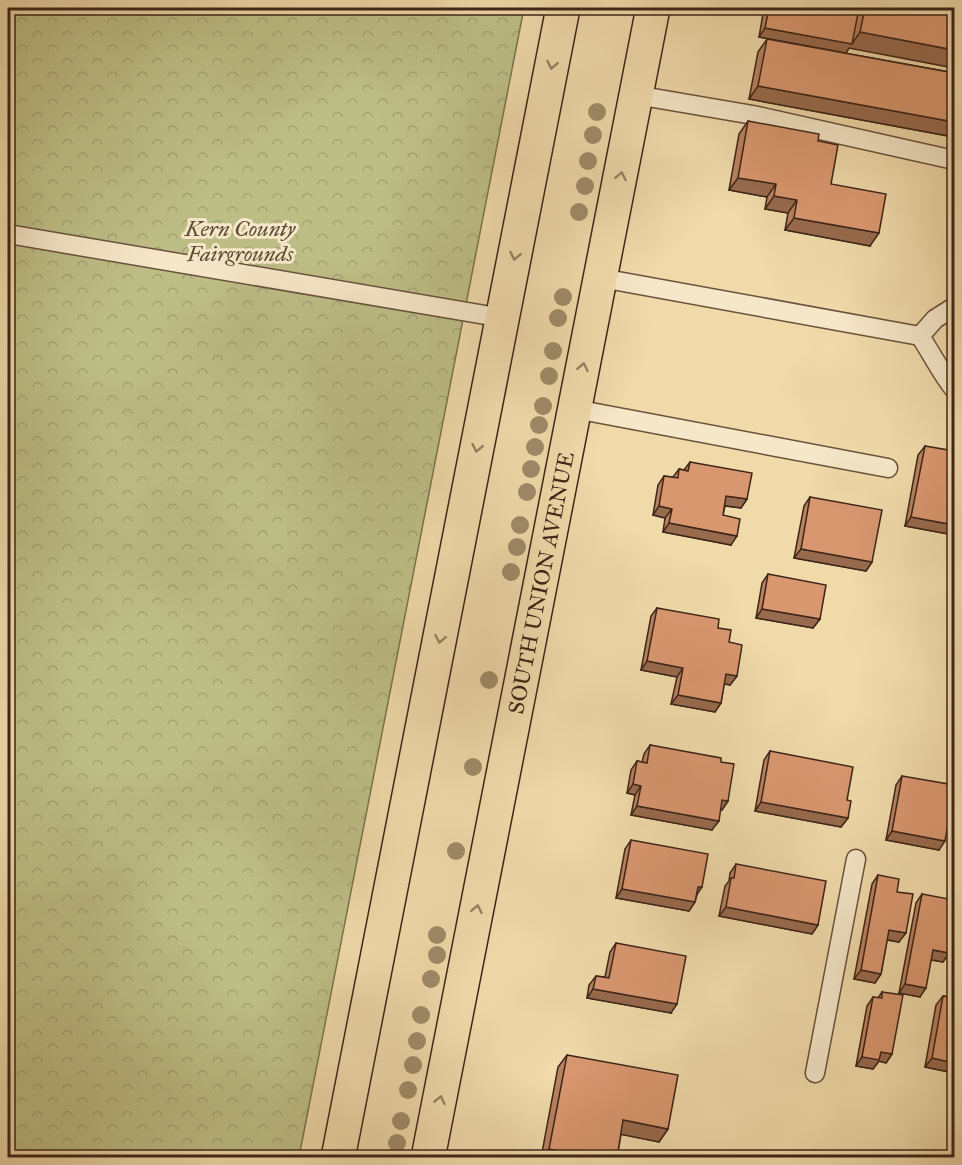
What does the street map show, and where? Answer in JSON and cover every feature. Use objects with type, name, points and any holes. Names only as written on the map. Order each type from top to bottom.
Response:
[{"type":"main road","points":[[338,1158],[563,8]]},
{"type":"main road","name":"SOUTH UNION AVENUE","points":[[428,1158],[653,8]]},
{"type":"lane","points":[[636,94],[753,115],[954,160]]},
{"type":"lane","points":[[8,234],[502,318]]},
{"type":"lane","points":[[601,278],[920,336],[954,389]]},
{"type":"lane","points":[[920,336],[935,319],[954,307]]},
{"type":"lane","points":[[575,409],[888,468]]},
{"type":"lane","points":[[814,1073],[856,859]]},
{"type":"green space","name":"Kern County Fairgrounds","points":[[8,8],[524,8],[299,1157],[8,1157]]},
{"type":"building","points":[[769,8],[859,8],[852,44],[765,28]]},
{"type":"building","points":[[865,8],[954,8],[954,50],[860,32]]},
{"type":"building","points":[[767,39],[954,73],[954,122],[758,86]]},
{"type":"building","points":[[748,121],[819,134],[818,141],[838,145],[831,184],[886,194],[879,233],[794,218],[797,200],[774,196],[776,184],[738,178]]},
{"type":"building","points":[[925,446],[954,451],[954,525],[911,517]]},
{"type":"building","points":[[690,462],[752,473],[747,499],[726,496],[723,515],[740,519],[737,536],[669,523],[672,509],[659,506],[664,476],[678,478],[679,469],[688,471]]},
{"type":"building","points":[[810,497],[882,510],[872,562],[801,549]]},
{"type":"building","points":[[768,574],[826,585],[820,619],[762,609]]},
{"type":"building","points":[[657,608],[719,619],[718,628],[731,630],[729,642],[742,645],[737,676],[726,674],[721,703],[678,695],[683,668],[647,661]]},
{"type":"building","points":[[650,745],[721,758],[721,762],[734,764],[728,801],[722,800],[719,821],[637,806],[641,786],[633,784],[637,761],[647,763]]},
{"type":"building","points":[[770,751],[853,767],[847,800],[851,801],[848,818],[761,802]]},
{"type":"building","points":[[902,776],[954,785],[945,841],[892,831]]},
{"type":"building","points":[[631,840],[708,854],[702,887],[698,887],[695,902],[622,889]]},
{"type":"building","points":[[736,864],[826,881],[818,925],[726,907]]},
{"type":"building","points":[[878,875],[899,879],[897,892],[913,894],[906,933],[889,930],[881,974],[861,970]]},
{"type":"building","points":[[922,894],[954,900],[954,926],[949,953],[933,950],[926,988],[905,984]]},
{"type":"building","points":[[616,943],[686,956],[677,1004],[593,989],[596,976],[609,978]]},
{"type":"building","points":[[882,992],[903,995],[892,1054],[881,1052],[879,1060],[862,1057],[873,997],[882,998]]},
{"type":"building","points":[[943,996],[954,998],[954,1063],[932,1058]]},
{"type":"building","points":[[567,1055],[678,1075],[668,1129],[623,1120],[617,1158],[595,1158],[549,1149]]}]
